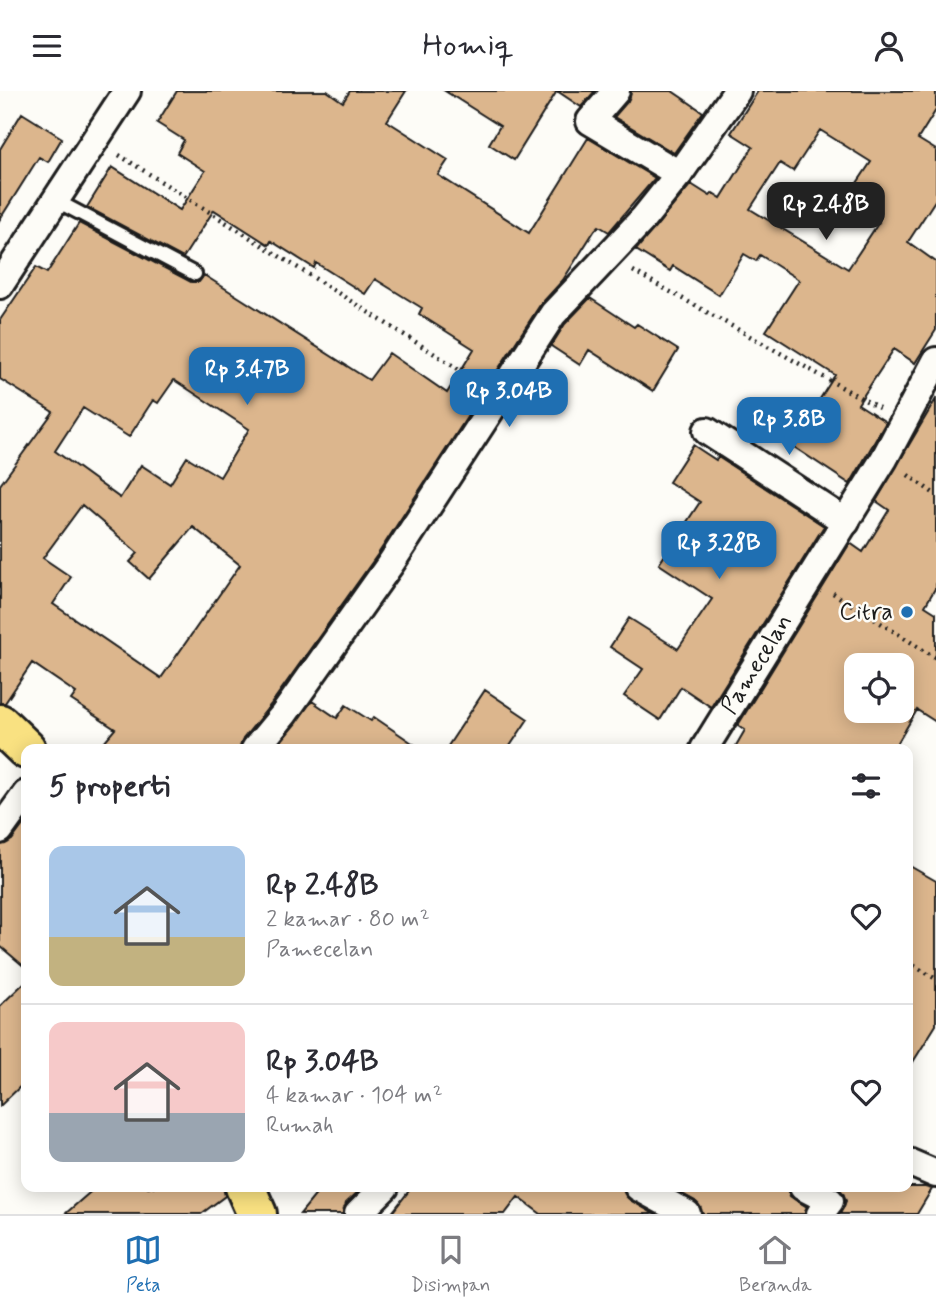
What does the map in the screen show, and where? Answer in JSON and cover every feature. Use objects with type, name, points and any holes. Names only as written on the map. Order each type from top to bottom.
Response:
[{"type":"main road","points":[[0,724],[21,744]]},
{"type":"main road","points":[[247,1192],[257,1214]]},
{"type":"street","points":[[0,285],[127,91]]},
{"type":"street","points":[[616,91],[590,121],[679,174]]},
{"type":"street","points":[[259,744],[284,714],[391,563],[553,314],[643,219],[679,174],[737,91]]},
{"type":"street","name":"Pamecelan","points":[[707,744],[811,579],[905,422],[936,361]]},
{"type":"street","points":[[708,431],[845,522]]},
{"type":"street","points":[[0,830],[21,801]]},
{"type":"street","points":[[913,1164],[936,1174]]},
{"type":"street","points":[[358,1214],[380,1192]]},
{"type":"street","points":[[647,1192],[687,1214]]},
{"type":"street","points":[[812,1192],[829,1201]]},
{"type":"lane","points":[[55,201],[195,274]]},
{"type":"path","points":[[94,139],[500,395]]},
{"type":"path","points":[[607,256],[905,422]]},
{"type":"path","points":[[811,579],[936,658]]},
{"type":"path","points":[[913,965],[936,979]]},
{"type":"building","points":[[177,91],[327,91],[343,102],[350,91],[406,91],[387,121],[448,160],[438,175],[529,233],[588,138],[655,178],[609,232],[599,226],[595,230],[563,280],[540,305],[378,554],[242,744],[102,744],[115,729],[71,700],[76,693],[32,663],[5,703],[0,703],[0,485],[53,412],[0,379],[0,320],[36,267],[47,273],[79,223],[191,282],[199,282],[204,275],[369,380],[389,353],[447,393],[474,349],[419,314],[422,308],[375,279],[365,294],[316,263],[314,268],[271,241],[269,245],[214,210],[183,258],[87,207],[112,167],[180,210],[205,171],[177,153],[184,140],[157,123]],"holes":[[[174,380],[249,429],[220,477],[187,457],[170,484],[141,465],[120,498],[55,451],[83,408],[129,437],[153,400],[158,403]],[[82,505],[138,553],[130,562],[149,579],[193,527],[240,565],[161,678],[53,604],[71,577],[43,558]]]},
{"type":"building","points":[[445,91],[557,91],[514,160],[489,144],[500,126]]},
{"type":"building","points":[[557,91],[595,91],[581,107]]},
{"type":"building","points":[[631,91],[672,91],[703,112],[674,153],[614,117],[628,101]]},
{"type":"building","points":[[758,91],[936,91],[936,110],[918,139],[936,150],[936,199],[908,242],[936,262],[936,330],[915,363],[894,349],[858,404],[886,422],[850,484],[791,445],[835,375],[766,331],[799,280],[760,255],[756,261],[744,254],[719,295],[673,266],[670,271],[636,250],[691,184],[710,196],[713,193],[721,198],[753,147],[731,133]],"holes":[[[820,130],[871,162],[845,201],[879,222],[848,269],[750,209],[780,163],[793,171]]]},
{"type":"building","points":[[22,113],[62,138],[48,162],[39,157],[0,219],[0,149]]},
{"type":"building","points":[[590,298],[634,327],[637,324],[678,350],[653,391],[589,350],[580,365],[551,346],[565,324]]},
{"type":"building","points":[[936,399],[936,587],[925,606],[936,613],[936,722],[917,710],[914,715],[914,653],[844,653],[844,723],[909,723],[897,744],[737,744],[745,730],[738,725],[850,543],[863,552],[889,510],[876,501]]},
{"type":"building","points":[[693,445],[716,460],[718,457],[824,526],[711,707],[681,687],[660,720],[624,696],[643,669],[610,647],[629,618],[678,649],[712,599],[659,564],[700,502],[669,482]]},
{"type":"building","points":[[485,690],[528,719],[511,744],[449,744]]},
{"type":"building","points":[[312,701],[337,718],[346,705],[371,721],[374,717],[414,744],[279,744]]},
{"type":"building","points":[[21,828],[21,964],[0,946],[0,845],[12,840]]},
{"type":"building","points":[[913,868],[936,881],[936,1025],[913,1062]]},
{"type":"building","points":[[21,986],[21,1086],[0,1106],[0,1006]]},
{"type":"building","points":[[913,1187],[932,1189],[917,1214],[840,1214],[846,1201],[843,1193],[913,1192]]},
{"type":"building","points":[[90,1192],[224,1192],[225,1196],[201,1214],[65,1214]]},
{"type":"building","points":[[318,1192],[358,1192],[346,1203],[343,1214],[300,1214]]},
{"type":"building","points":[[408,1192],[625,1192],[630,1200],[654,1214],[541,1214],[518,1197],[505,1214],[391,1214]]},
{"type":"building","points":[[679,1192],[789,1192],[790,1196],[807,1207],[805,1214],[703,1214],[695,1201]]},
{"type":"place","name":"Citra","points":[[907,612]]}]
